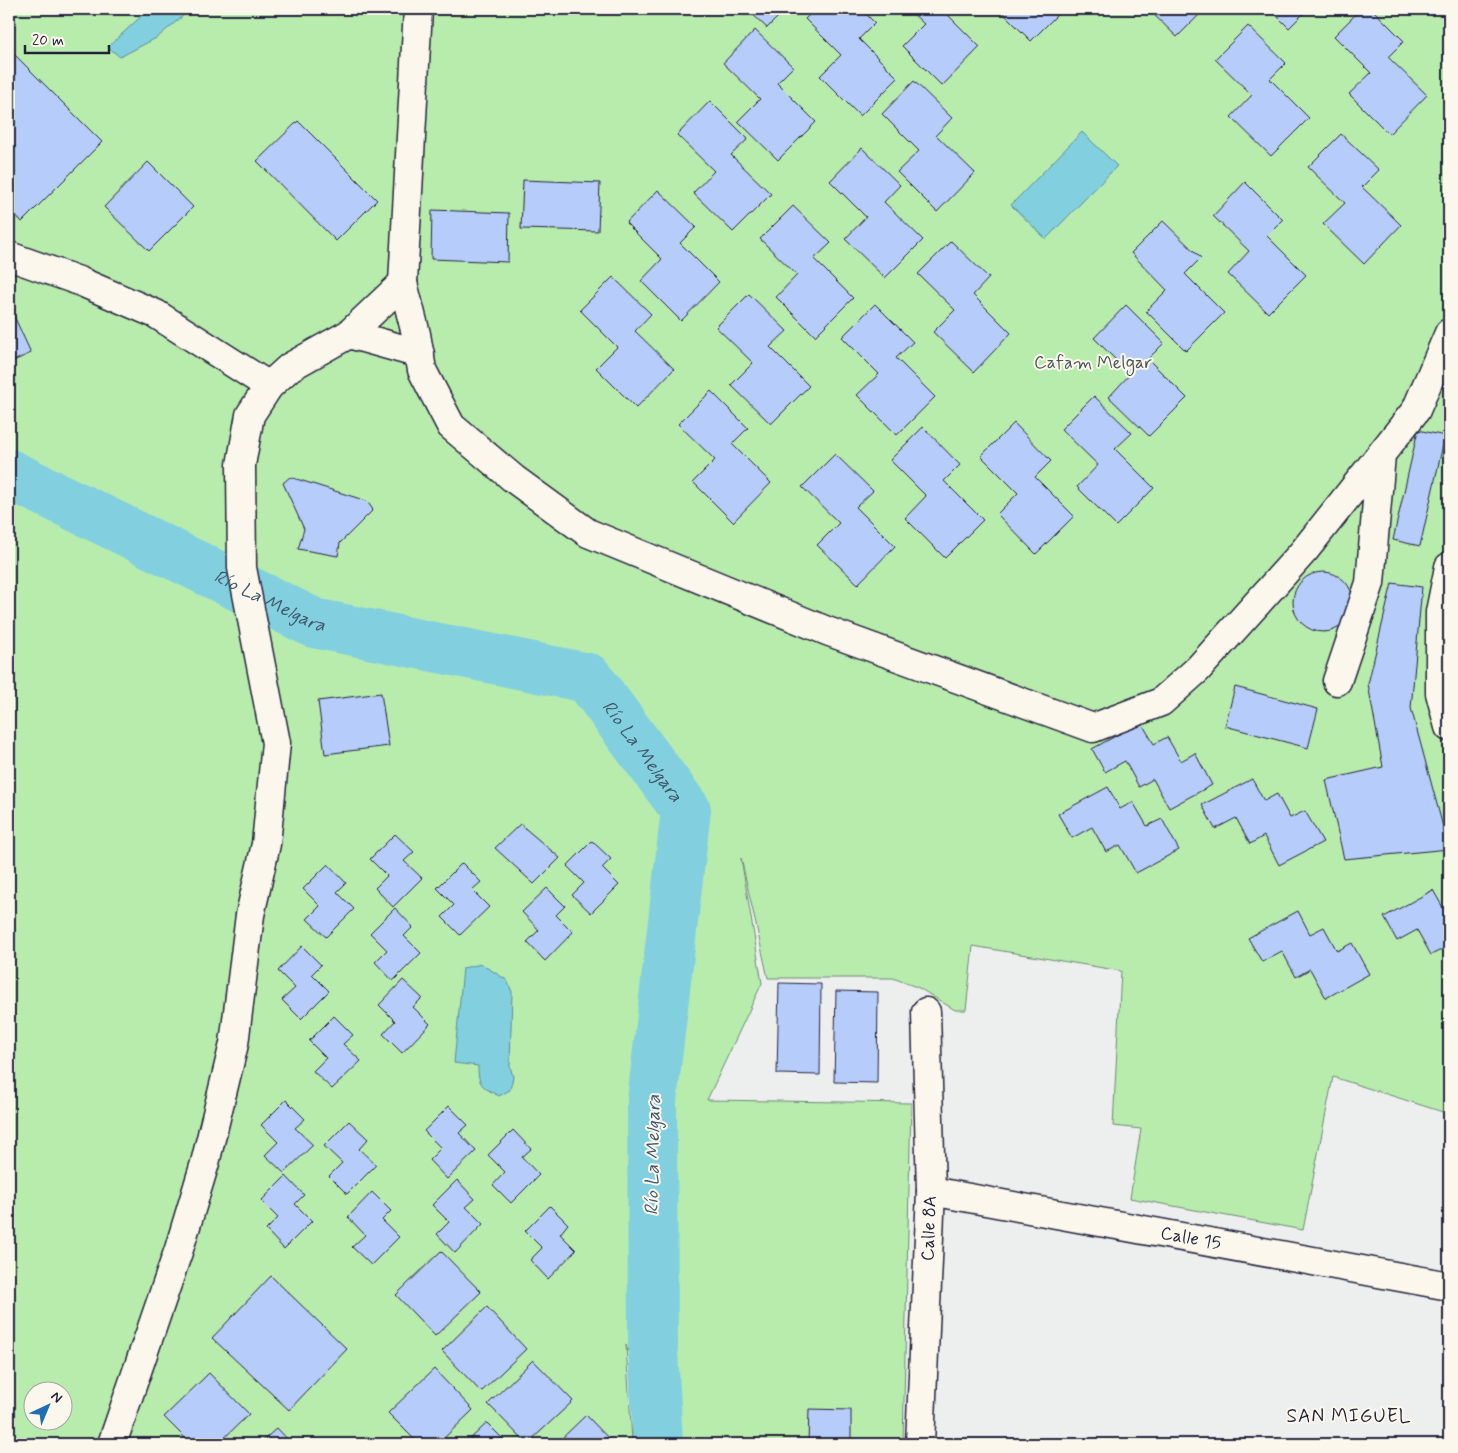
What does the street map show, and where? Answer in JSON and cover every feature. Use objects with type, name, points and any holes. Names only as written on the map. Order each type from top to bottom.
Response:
[{"type":"street","points":[[418,9],[403,283],[422,370],[451,426],[514,479],[588,533],[827,631],[1093,728],[1161,702],[1198,669],[1304,552],[1416,410],[1449,333]]},
{"type":"street","points":[[9,256],[79,281],[156,314],[269,386]]},
{"type":"street","points":[[112,1444],[179,1249],[205,1163],[234,1044],[250,915],[266,844],[276,743],[242,568],[241,465],[250,415],[269,386],[290,367],[349,334],[403,283]]},
{"type":"street","points":[[349,334],[420,354]]},
{"type":"street","points":[[1337,681],[1370,583],[1380,455]]},
{"type":"street","points":[[1449,567],[1440,612],[1440,693],[1449,727]]},
{"type":"street","name":"Calle 8A","points":[[920,1444],[931,1191],[926,1012]]},
{"type":"street","name":"Calle 15","points":[[931,1191],[1449,1286]]},
{"type":"green space","name":"Cafam Melgar","points":[[9,9],[1449,9],[1449,533],[1425,675],[1449,765],[1449,1114],[1333,1077],[1303,1230],[1130,1198],[1141,1129],[1113,1126],[1121,971],[973,946],[966,1010],[955,1010],[919,988],[893,978],[768,978],[741,858],[762,983],[707,1100],[911,1103],[903,1444],[9,1444]],"holes":[[[626,1345],[634,1370],[632,1441]]]},
{"type":"water","points":[[149,9],[191,9],[158,37],[120,57],[108,47]]},
{"type":"water","points":[[1082,132],[1117,166],[1046,239],[1011,205]]},
{"type":"water","points":[[481,964],[507,980],[512,992],[510,1066],[513,1077],[510,1090],[499,1096],[482,1085],[478,1066],[454,1063],[463,968]]},
{"type":"building","points":[[747,9],[786,9],[767,28]]},
{"type":"building","points":[[815,9],[861,9],[875,23],[859,39],[898,78],[860,116],[820,76],[841,55],[805,19]]},
{"type":"building","points":[[908,9],[942,9],[980,47],[942,86],[902,46],[924,24]]},
{"type":"building","points":[[999,9],[1063,9],[1031,41]]},
{"type":"building","points":[[1148,9],[1205,9],[1177,37]]},
{"type":"building","points":[[1270,9],[1308,9],[1289,28]]},
{"type":"building","points":[[1361,9],[1372,9],[1404,41],[1388,57],[1427,95],[1389,134],[1349,94],[1371,73],[1334,36]]},
{"type":"building","points":[[1248,26],[1286,63],[1270,79],[1309,118],[1271,156],[1231,117],[1252,95],[1215,59]]},
{"type":"building","points":[[755,30],[793,67],[777,83],[816,122],[778,160],[738,121],[760,99],[723,63]]},
{"type":"building","points":[[9,49],[102,142],[22,222],[9,208]]},
{"type":"building","points":[[914,81],[952,118],[936,135],[975,173],[937,212],[897,172],[919,151],[882,114]]},
{"type":"building","points":[[710,101],[748,139],[731,155],[771,194],[733,232],[693,193],[714,171],[677,135]]},
{"type":"building","points":[[298,121],[377,200],[336,241],[257,161]]},
{"type":"building","points":[[1341,134],[1379,170],[1362,187],[1401,225],[1364,264],[1323,224],[1345,203],[1308,167]]},
{"type":"building","points":[[862,148],[900,185],[884,202],[923,240],[885,278],[845,239],[866,217],[830,181]]},
{"type":"building","points":[[148,162],[193,207],[149,251],[104,207]]},
{"type":"building","points":[[523,180],[600,183],[598,231],[521,229]]},
{"type":"building","points":[[1245,182],[1283,220],[1267,236],[1306,275],[1268,313],[1228,274],[1249,251],[1213,216]]},
{"type":"building","points":[[658,190],[696,227],[680,243],[719,282],[681,321],[641,281],[662,259],[626,223]]},
{"type":"building","points":[[793,206],[831,243],[814,259],[853,298],[815,336],[776,297],[797,275],[760,239]]},
{"type":"building","points":[[432,210],[509,213],[508,262],[431,259]]},
{"type":"building","points":[[1163,221],[1201,258],[1185,274],[1224,313],[1186,351],[1146,311],[1167,290],[1131,253]]},
{"type":"building","points":[[951,241],[989,278],[973,295],[1011,333],[974,372],[933,332],[955,310],[918,274]]},
{"type":"building","points":[[613,277],[651,314],[635,331],[674,369],[636,408],[596,368],[617,347],[580,310]]},
{"type":"building","points":[[749,294],[787,331],[770,347],[809,386],[771,424],[731,385],[753,363],[716,327]]},
{"type":"building","points":[[875,304],[913,342],[896,358],[935,397],[897,435],[857,395],[879,374],[842,337]]},
{"type":"building","points":[[9,305],[31,353],[9,363]]},
{"type":"building","points":[[1126,305],[1164,343],[1148,359],[1187,398],[1149,436],[1109,397],[1130,374],[1094,338]]},
{"type":"building","points":[[711,391],[748,428],[732,444],[771,483],[733,522],[693,482],[715,460],[678,424]]},
{"type":"building","points":[[1094,396],[1132,433],[1115,449],[1154,488],[1116,526],[1077,487],[1098,465],[1061,429]]},
{"type":"building","points":[[1014,423],[1051,461],[1035,477],[1074,516],[1036,554],[997,514],[1018,493],[981,456]]},
{"type":"building","points":[[923,427],[960,465],[944,481],[983,520],[945,558],[905,518],[926,496],[890,460]]},
{"type":"building","points":[[1418,430],[1445,436],[1420,546],[1393,540]]},
{"type":"building","points":[[835,454],[873,491],[856,507],[895,546],[858,584],[817,545],[839,523],[802,487]]},
{"type":"building","points":[[290,477],[367,501],[373,510],[340,543],[338,556],[298,549],[304,529],[283,483]]},
{"type":"building","points":[[1317,572],[1329,572],[1340,577],[1348,585],[1353,596],[1351,614],[1340,627],[1329,632],[1317,632],[1306,627],[1298,619],[1293,608],[1293,596],[1298,585],[1306,577]]},
{"type":"building","points":[[1392,583],[1422,587],[1411,708],[1449,849],[1344,859],[1326,780],[1383,767],[1368,684]]},
{"type":"building","points":[[1235,687],[1318,709],[1308,748],[1225,726]]},
{"type":"building","points":[[381,693],[389,746],[325,754],[318,701]]},
{"type":"building","points":[[1141,722],[1154,744],[1167,737],[1181,761],[1195,753],[1212,785],[1169,808],[1153,779],[1139,787],[1125,761],[1105,772],[1092,749]]},
{"type":"building","points":[[1252,779],[1264,801],[1277,794],[1290,818],[1305,811],[1323,842],[1279,865],[1264,836],[1250,844],[1236,818],[1215,829],[1202,805]]},
{"type":"building","points":[[1108,787],[1120,809],[1133,802],[1147,826],[1162,819],[1179,850],[1136,873],[1120,845],[1106,852],[1092,827],[1072,838],[1058,814]]},
{"type":"building","points":[[520,824],[560,858],[534,884],[495,848]]},
{"type":"building","points":[[395,834],[414,852],[404,861],[422,878],[393,907],[375,888],[387,876],[370,859]]},
{"type":"building","points":[[592,841],[611,859],[602,868],[619,885],[591,913],[572,895],[584,883],[567,866]]},
{"type":"building","points":[[462,863],[481,882],[472,890],[489,907],[460,935],[442,917],[454,905],[437,888]]},
{"type":"building","points":[[328,864],[346,883],[337,892],[354,909],[326,937],[307,919],[320,906],[303,889]]},
{"type":"building","points":[[547,888],[565,906],[556,915],[573,932],[545,961],[527,942],[539,930],[522,912]]},
{"type":"building","points":[[1433,890],[1446,913],[1449,911],[1449,955],[1445,948],[1431,955],[1417,930],[1397,941],[1384,917]]},
{"type":"building","points":[[395,908],[413,927],[404,936],[421,953],[393,981],[375,962],[387,950],[370,933]]},
{"type":"building","points":[[1298,911],[1310,934],[1324,927],[1337,951],[1352,943],[1369,974],[1326,998],[1310,969],[1296,977],[1282,951],[1262,962],[1248,938]]},
{"type":"building","points":[[302,946],[321,965],[312,974],[329,991],[301,1019],[282,1000],[295,988],[278,971]]},
{"type":"building","points":[[403,980],[422,998],[413,1007],[430,1024],[402,1053],[383,1034],[395,1021],[379,1005]]},
{"type":"building","points":[[779,983],[821,984],[820,1075],[777,1074]]},
{"type":"building","points":[[836,991],[878,992],[877,1083],[834,1082]]},
{"type":"building","points":[[334,1016],[353,1035],[343,1044],[361,1061],[332,1089],[313,1071],[326,1058],[309,1041]]},
{"type":"building","points":[[286,1100],[305,1119],[295,1128],[313,1145],[284,1173],[265,1155],[278,1142],[261,1125]]},
{"type":"building","points":[[449,1106],[468,1125],[459,1133],[476,1151],[447,1179],[429,1160],[441,1148],[424,1131]]},
{"type":"building","points":[[349,1121],[368,1139],[359,1149],[376,1165],[347,1194],[329,1176],[342,1163],[324,1146]]},
{"type":"building","points":[[513,1130],[531,1149],[522,1157],[539,1175],[511,1203],[493,1185],[505,1172],[488,1155]]},
{"type":"building","points":[[286,1176],[304,1195],[295,1204],[312,1221],[284,1249],[266,1230],[278,1218],[261,1201]]},
{"type":"building","points":[[457,1180],[475,1199],[466,1207],[483,1224],[455,1253],[437,1234],[449,1222],[432,1205]]},
{"type":"building","points":[[372,1192],[391,1211],[382,1220],[399,1237],[371,1265],[352,1247],[365,1235],[348,1217]]},
{"type":"building","points":[[550,1206],[568,1224],[560,1234],[576,1250],[548,1279],[530,1260],[542,1248],[525,1231]]},
{"type":"building","points":[[441,1251],[481,1292],[435,1336],[396,1295]]},
{"type":"building","points":[[271,1276],[347,1349],[289,1410],[212,1338]]},
{"type":"building","points":[[487,1307],[526,1349],[481,1392],[442,1351]]},
{"type":"building","points":[[533,1360],[573,1401],[527,1444],[488,1404]]},
{"type":"building","points":[[434,1369],[473,1410],[438,1444],[419,1444],[388,1413]]},
{"type":"building","points":[[209,1373],[249,1414],[218,1444],[191,1444],[164,1417]]},
{"type":"building","points":[[809,1409],[851,1410],[851,1444],[808,1444]]},
{"type":"building","points":[[586,1415],[614,1444],[556,1444]]},
{"type":"building","points":[[487,1423],[508,1444],[465,1444]]},
{"type":"building","points":[[277,1428],[292,1444],[259,1444]]},
{"type":"waterway","name":"Río La Melgara","points":[[9,474],[314,623],[588,678],[686,810],[652,1101],[653,1351],[658,1444]]},
{"type":"district","name":"SAN MIGUEL","points":[[1349,1416]]}]
